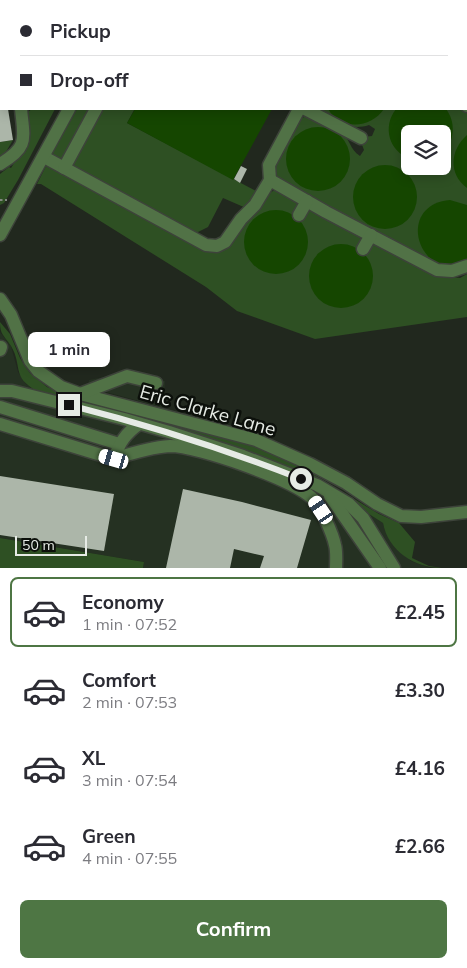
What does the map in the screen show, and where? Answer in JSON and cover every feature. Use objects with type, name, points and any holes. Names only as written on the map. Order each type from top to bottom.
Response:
[{"type":"street","points":[[0,163],[17,153],[23,144],[24,134],[21,110]]},
{"type":"street","points":[[0,235],[5,217],[44,157],[68,110]]},
{"type":"street","points":[[64,168],[95,110]]},
{"type":"street","points":[[44,157],[206,245],[217,246],[226,242],[241,219],[255,205],[270,180],[269,165],[298,110]]},
{"type":"street","points":[[307,110],[361,138]]},
{"type":"street","points":[[270,180],[436,270],[452,271],[467,266]]},
{"type":"street","points":[[299,215],[307,200]]},
{"type":"street","points":[[363,249],[371,235]]},
{"type":"street","name":"Eric Clarke Lane","points":[[0,302],[11,314],[30,361],[38,371],[61,387],[80,394],[256,440],[310,464],[401,516],[421,518],[467,512]]},
{"type":"street","points":[[80,394],[127,376],[156,383]]},
{"type":"street","points":[[0,391],[12,391],[139,424],[243,456],[317,485],[349,504],[366,523],[394,568]]},
{"type":"street","points":[[0,406],[119,444]]},
{"type":"street","points":[[0,424],[114,459],[168,446],[183,447],[228,460],[277,479],[313,498],[321,510],[335,545],[336,568]]},
{"type":"street","points":[[114,459],[119,444],[139,424]]},
{"type":"street","points":[[327,492],[380,568]]},
{"type":"street","points":[[354,531],[358,520],[366,523]]},
{"type":"shaded area","points":[[31,110],[54,110],[18,180],[4,203],[0,205],[0,174],[9,167],[11,168],[27,142],[25,114]]},
{"type":"shaded area","points":[[76,110],[91,110],[63,159],[58,159],[58,157],[52,154]]},
{"type":"shaded area","points":[[98,110],[134,110],[127,123],[256,191],[246,208],[223,198],[208,227],[196,233],[75,168],[71,162]]},
{"type":"shaded area","points":[[134,110],[271,110],[233,180],[127,123]]},
{"type":"shaded area","points":[[316,110],[467,110],[467,262],[453,267],[436,265],[278,179],[275,175],[274,166],[300,119],[308,115],[333,127],[344,135],[360,156],[364,150],[361,142],[363,137],[372,136],[375,129],[369,125],[354,127],[340,123]]},
{"type":"shaded area","points":[[329,110],[383,110],[371,120],[356,124],[348,124],[334,116]]},
{"type":"shaded area","points":[[395,110],[447,110],[453,125],[452,137],[451,140],[451,125],[401,125],[401,153],[390,138],[389,123]]},
{"type":"shaded area","points":[[312,127],[324,127],[341,136],[348,147],[350,159],[348,171],[341,182],[324,191],[312,191],[300,186],[291,177],[286,165],[286,153],[291,141],[300,132]]},
{"type":"shaded area","points":[[467,135],[467,188],[457,176],[453,162],[457,148]]},
{"type":"shaded area","points":[[13,140],[4,155],[0,155],[0,142]]},
{"type":"shaded area","points":[[379,165],[391,165],[401,169],[401,175],[409,175],[417,191],[417,203],[412,215],[403,224],[391,229],[379,229],[367,224],[358,215],[353,203],[353,191],[358,179],[367,170]]},
{"type":"shaded area","points":[[46,166],[54,168],[214,251],[264,196],[279,190],[433,274],[460,278],[467,274],[467,317],[315,339],[237,311],[206,287],[41,184],[37,184]]},
{"type":"shaded area","points":[[450,200],[467,205],[467,260],[450,265],[436,262],[426,254],[419,242],[418,228],[422,215],[432,205]]},
{"type":"shaded area","points":[[270,210],[282,210],[299,219],[306,230],[308,242],[306,254],[299,265],[282,274],[270,274],[258,269],[249,260],[244,248],[244,236],[249,224],[258,215]]},
{"type":"shaded area","points":[[335,244],[347,244],[364,253],[371,264],[373,276],[371,288],[364,299],[347,308],[335,308],[323,303],[314,294],[309,282],[309,270],[314,258],[323,249]]},
{"type":"shaded area","points":[[0,322],[10,334],[20,358],[30,373],[47,387],[69,396],[186,428],[257,444],[283,456],[379,514],[399,523],[415,542],[412,558],[429,566],[442,568],[422,565],[404,556],[391,542],[383,523],[322,484],[37,391],[29,386],[21,376],[14,353],[2,332]]},
{"type":"shaded area","points":[[0,332],[11,346],[18,372],[26,384],[37,391],[322,484],[383,523],[385,530],[411,561],[430,568],[143,568],[144,562],[0,538]]},
{"type":"shaded area","points":[[128,372],[165,381],[164,408],[88,387],[89,380]]},
{"type":"shaded area","points":[[0,538],[144,562],[143,568],[0,568]]},
{"type":"building","points":[[0,110],[8,110],[13,140],[0,142]]},
{"type":"building","points":[[241,166],[247,169],[240,183],[234,179]]},
{"type":"building","points":[[0,476],[114,494],[104,551],[0,535]]},
{"type":"building","points":[[183,489],[311,520],[297,568],[260,568],[264,556],[234,549],[230,568],[166,568]]},
{"type":"route","points":[[69,405],[169,432],[243,456],[301,479]]}]
